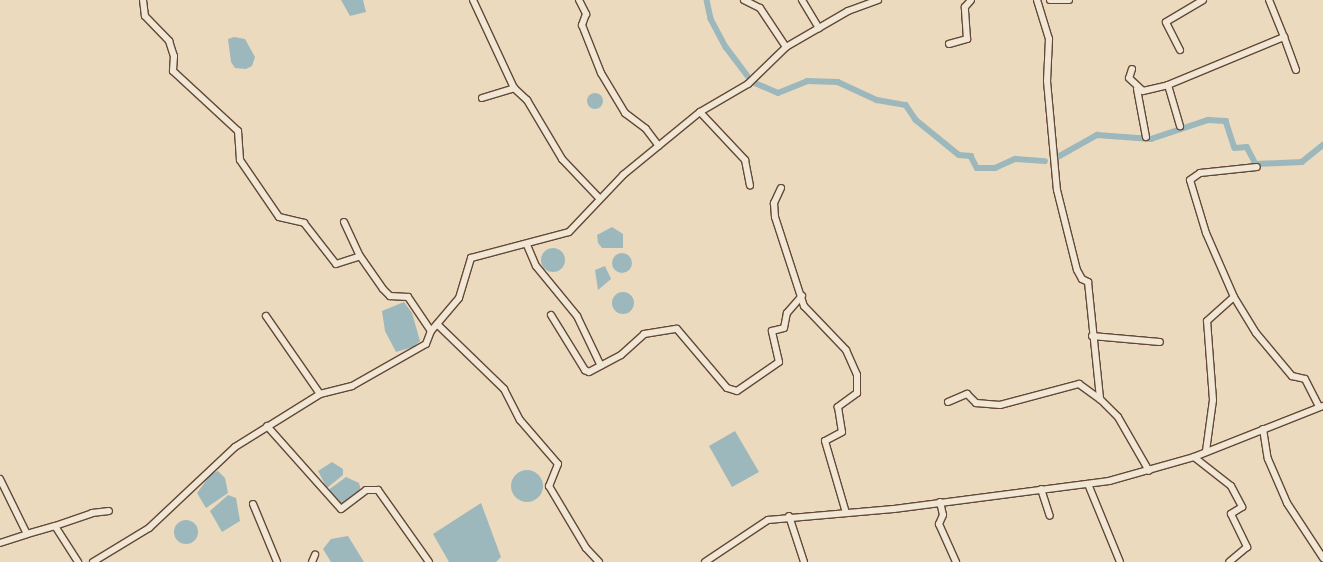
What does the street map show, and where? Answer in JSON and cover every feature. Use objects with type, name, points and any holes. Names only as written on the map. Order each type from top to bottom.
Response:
[{"type":"street","points":[[143,0],[145,16],[169,42],[174,56],[173,71],[238,131],[240,160],[278,218],[304,223],[336,264],[360,256]]},
{"type":"street","points":[[473,0],[514,88],[527,100],[562,158],[599,198]]},
{"type":"street","points":[[579,0],[586,14],[582,25],[601,73],[624,113],[646,128],[659,146]]},
{"type":"street","points":[[744,0],[760,8],[786,47]]},
{"type":"street","points":[[802,0],[819,28]]},
{"type":"street","points":[[93,562],[149,528],[223,457],[267,426],[320,394],[352,386],[408,357],[426,344],[431,331],[438,325],[459,298],[471,258],[569,232],[599,198],[659,146],[700,112],[748,84],[786,47],[848,10],[878,0]]},
{"type":"street","points":[[949,44],[968,39],[965,7],[971,0]]},
{"type":"street","points":[[1050,0],[1069,0]]},
{"type":"street","points":[[1180,50],[1166,22],[1203,0]]},
{"type":"street","points":[[1269,0],[1296,70]]},
{"type":"street","points":[[1040,1],[1049,39],[1047,81],[1057,190],[1077,270],[1082,279],[1088,282],[1092,336],[1100,399]]},
{"type":"street","points":[[1137,89],[1144,91],[1168,85],[1284,37]]},
{"type":"street","points":[[1132,69],[1129,78],[1137,89],[1146,137]]},
{"type":"street","points":[[1168,85],[1180,126]]},
{"type":"street","points":[[482,98],[514,88]]},
{"type":"street","points":[[700,112],[745,160],[750,186]]},
{"type":"street","points":[[704,562],[752,529],[789,516],[846,513],[1088,484],[1149,471],[1194,457],[1321,406],[1305,380],[1292,376],[1256,333],[1234,297],[1206,233],[1190,180],[1200,173],[1257,167]]},
{"type":"street","points":[[781,188],[774,203],[775,217],[804,306],[846,350],[857,375],[857,393],[838,407],[842,432],[825,441],[846,513]]},
{"type":"street","points":[[344,222],[360,256],[390,296],[408,297],[431,331]]},
{"type":"street","points":[[526,244],[536,266],[550,278],[581,323],[601,366]]},
{"type":"street","points":[[550,315],[584,370],[601,366],[644,334],[677,329],[727,388],[741,390],[779,362],[772,331],[784,328],[787,313],[802,296]]},
{"type":"street","points":[[1206,451],[1213,400],[1207,321],[1234,297]]},
{"type":"street","points":[[266,316],[320,394]]},
{"type":"street","points":[[438,325],[504,389],[520,420],[558,464],[549,486],[599,562]]},
{"type":"street","points":[[1092,336],[1160,342]]},
{"type":"street","points":[[948,402],[967,394],[976,404],[1000,405],[1079,384],[1100,399],[1118,417],[1149,471]]},
{"type":"street","points":[[267,426],[340,509],[366,490],[378,490],[429,562]]},
{"type":"street","points":[[1263,429],[1268,459],[1286,503],[1323,558]]},
{"type":"street","points":[[1194,457],[1231,486],[1242,507],[1231,514],[1247,548],[1229,562]]},
{"type":"street","points":[[0,479],[27,534]]},
{"type":"street","points":[[1088,484],[1120,562]]},
{"type":"street","points":[[1041,489],[1050,516]]},
{"type":"street","points":[[940,502],[943,515],[940,524],[956,562]]},
{"type":"street","points":[[254,504],[277,562]]},
{"type":"street","points":[[0,543],[109,511]]},
{"type":"street","points":[[789,516],[804,562]]},
{"type":"street","points":[[55,526],[78,562]]},
{"type":"street","points":[[312,562],[315,555]]},
{"type":"water","points":[[341,0],[363,0],[366,12],[350,16]]},
{"type":"water","points":[[234,37],[245,39],[255,57],[252,66],[246,69],[235,68],[231,62],[228,39]]},
{"type":"water","points":[[595,93],[601,95],[603,101],[601,107],[595,109],[589,107],[587,101],[589,95]]},
{"type":"water","points":[[612,227],[623,234],[623,248],[602,248],[598,243],[597,235]]},
{"type":"water","points":[[553,248],[558,249],[564,255],[564,265],[558,271],[553,272],[548,271],[542,265],[541,260],[542,255],[548,249]]},
{"type":"water","points":[[622,253],[629,256],[632,263],[629,270],[622,273],[615,270],[612,263],[615,256]]},
{"type":"water","points":[[605,266],[611,279],[598,290],[595,270]]},
{"type":"water","points":[[623,292],[631,295],[634,303],[631,311],[623,314],[615,311],[612,303],[615,295]]},
{"type":"water","points":[[404,302],[412,313],[420,341],[413,347],[396,352],[385,331],[382,311]]},
{"type":"water","points":[[735,431],[759,472],[732,487],[709,446]]},
{"type":"water","points":[[332,462],[343,469],[343,475],[327,488],[318,471]]},
{"type":"water","points":[[530,470],[536,472],[541,477],[543,486],[541,495],[536,500],[524,502],[518,500],[513,495],[511,483],[513,477],[518,472]]},
{"type":"water","points":[[218,471],[225,478],[228,493],[206,508],[197,493],[211,474]]},
{"type":"water","points":[[346,477],[359,483],[361,491],[342,505],[327,491]]},
{"type":"water","points":[[228,495],[236,498],[240,521],[222,532],[210,511]]},
{"type":"water","points":[[481,503],[501,557],[496,562],[449,562],[433,534]]},
{"type":"water","points":[[186,520],[195,523],[198,532],[195,541],[186,544],[177,541],[174,532],[177,523]]},
{"type":"water","points":[[348,536],[364,562],[331,562],[323,549],[331,539]]},
{"type":"waterway","points":[[707,0],[711,19],[726,47],[748,76]]},
{"type":"waterway","points":[[755,83],[778,93],[807,81],[838,82],[877,100],[906,105],[916,120],[959,155],[971,156],[977,168],[995,168],[1015,159],[1045,161]]},
{"type":"waterway","points":[[1058,157],[1097,135],[1151,139],[1208,120],[1226,121],[1235,148],[1247,147],[1256,164],[1302,162],[1323,145]]}]
